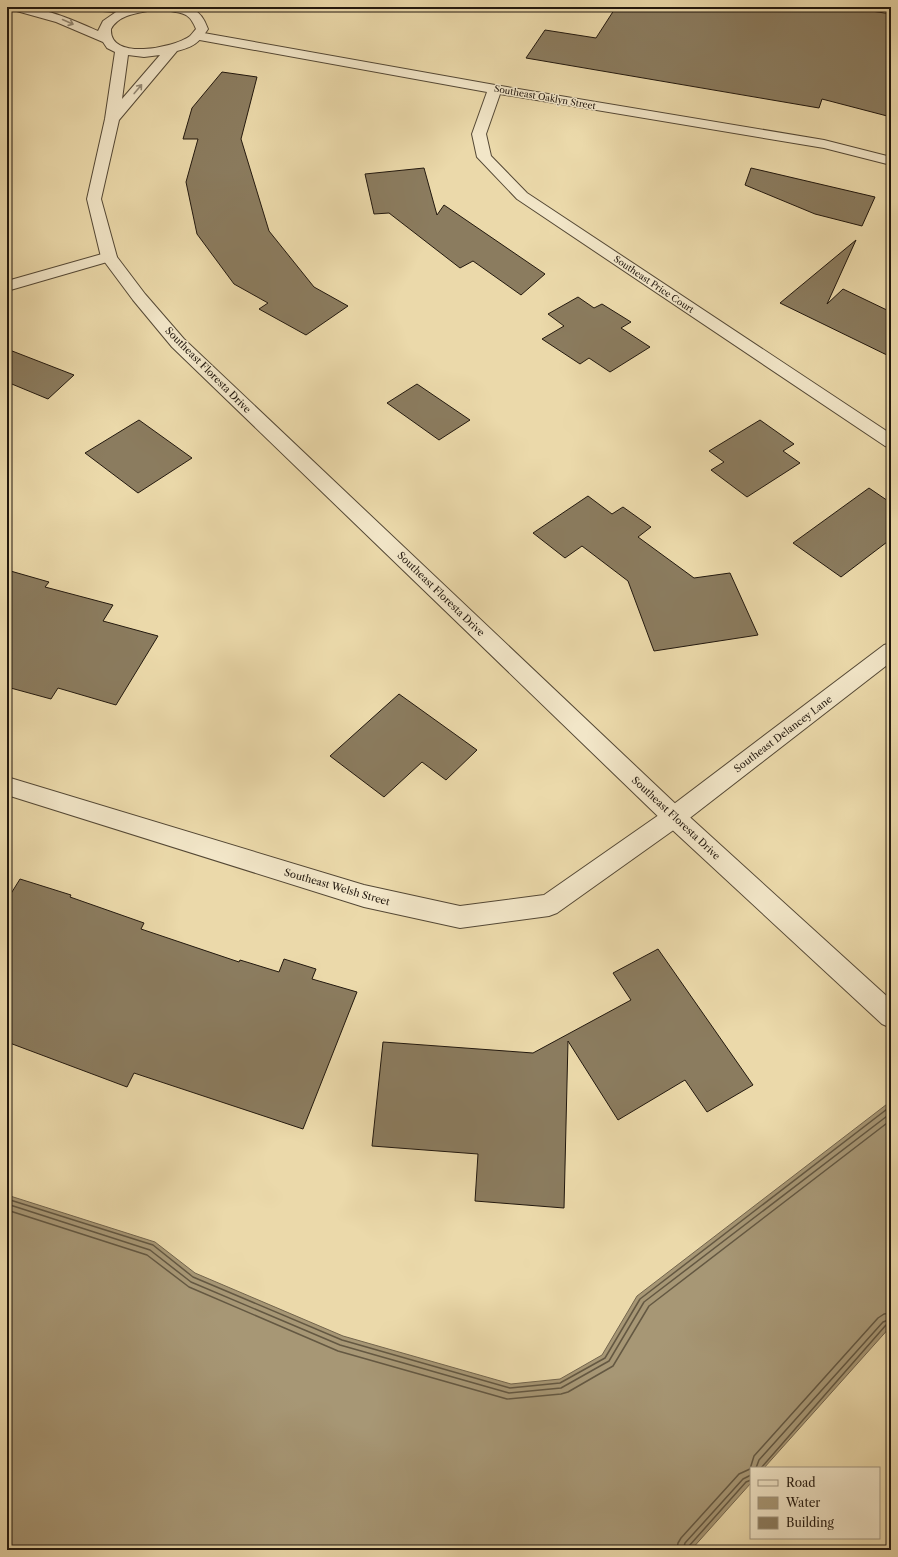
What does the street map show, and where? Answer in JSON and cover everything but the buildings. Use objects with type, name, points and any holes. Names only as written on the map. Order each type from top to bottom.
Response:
[{"type":"street","points":[[17,7],[60,18],[105,38]]},
{"type":"street","points":[[93,7],[145,8]]},
{"type":"street","points":[[145,8],[123,13],[106,25],[103,32],[105,38],[111,45],[122,50],[138,53],[154,53],[171,50],[191,42],[201,31],[200,20],[186,10],[170,7]]},
{"type":"street","points":[[200,20],[209,7]]},
{"type":"street","name":"Southeast Oaklyn Street","points":[[198,36],[495,89],[824,144],[891,161]]},
{"type":"street","name":"Southeast Floresta Drive","points":[[122,50],[112,119],[94,199],[109,257],[139,297],[178,343],[674,817],[891,1016]]},
{"type":"street","name":"Southeast Floresta Drive","points":[[112,119],[171,50]]},
{"type":"street","name":"Southeast Price Court","points":[[495,89],[479,134],[484,157],[522,196],[891,442]]},
{"type":"street","points":[[7,286],[109,257]]},
{"type":"street","name":"Southeast Delancey Lane","points":[[674,817],[891,651]]},
{"type":"street","name":"Southeast Welsh Street","points":[[7,786],[364,896],[460,917],[549,905],[674,817]]},
{"type":"water","points":[[891,1101],[891,1326],[765,1467],[750,1467],[750,1484],[691,1550],[7,1550],[7,1195],[155,1242],[195,1273],[343,1336],[511,1384],[560,1379],[602,1355],[637,1296]]}]
